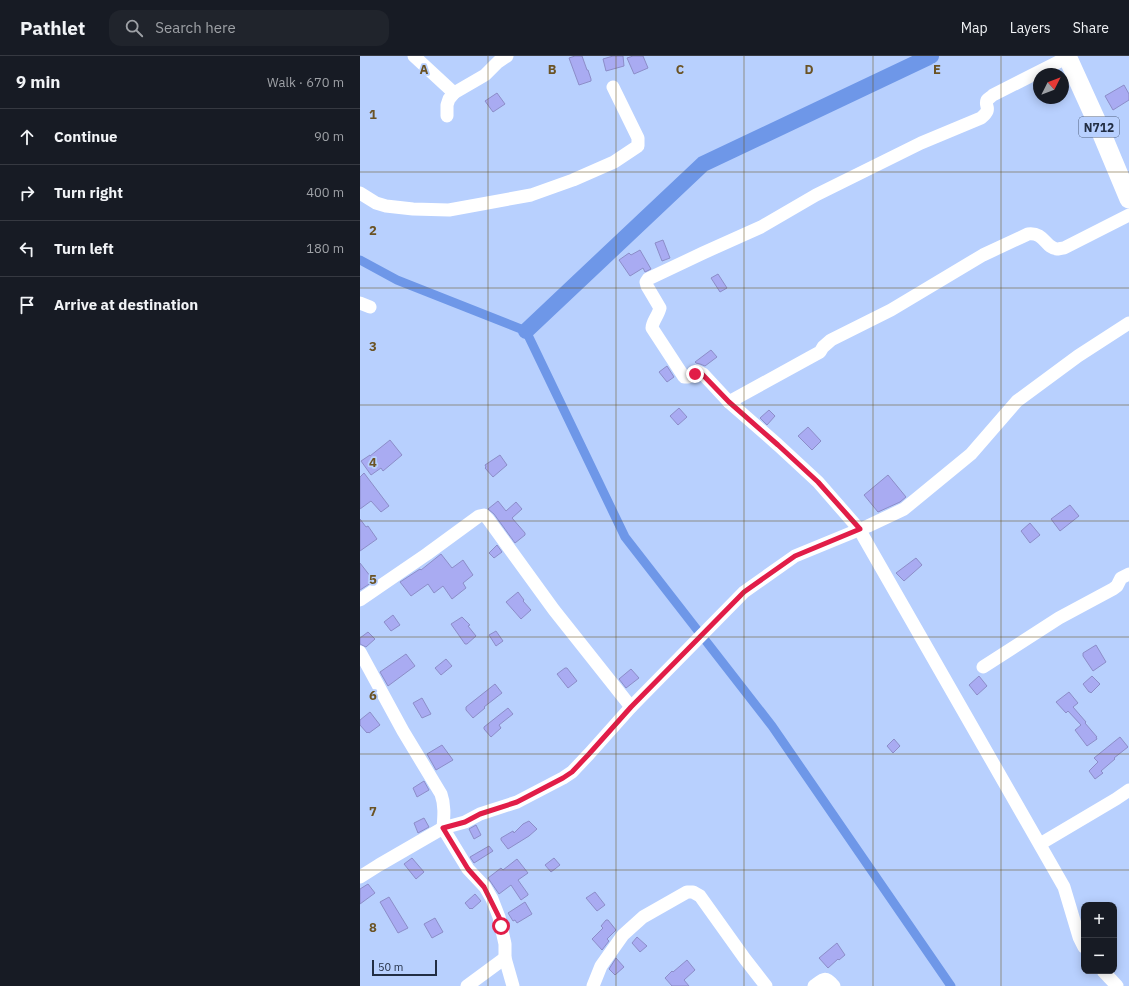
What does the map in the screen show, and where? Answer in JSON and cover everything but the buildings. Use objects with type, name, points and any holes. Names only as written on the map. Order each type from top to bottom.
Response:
[{"type":"highway","name":"N712","points":[[1067,56],[1129,199]]},
{"type":"street","points":[[414,56],[454,93]]},
{"type":"street","points":[[447,116],[447,105],[449,99],[454,93],[485,75],[498,62],[507,56]]},
{"type":"street","points":[[1067,56],[993,95],[987,102],[988,108],[986,114],[975,121],[921,143],[816,195],[761,227],[648,279],[646,286],[660,308],[652,324],[652,328],[684,377],[688,377],[697,371],[700,372],[729,402],[818,482],[860,529],[1064,887],[1081,941]]},
{"type":"street","points":[[360,193],[386,206],[413,209],[449,210],[531,195],[573,180],[614,162],[638,146],[638,138],[613,87]]},
{"type":"street","points":[[729,402],[820,352],[831,340],[890,310],[983,255],[1028,234],[1034,233],[1039,235],[1055,249],[1064,248],[1129,215]]},
{"type":"street","points":[[360,877],[443,828],[465,822],[480,814],[517,802],[563,778],[579,765],[631,707],[744,592],[795,556],[904,509],[971,454],[1017,401],[1078,356],[1129,323]]},
{"type":"street","points":[[360,600],[479,516],[484,515],[554,610],[631,707]]},
{"type":"street","points":[[983,667],[1060,618],[1113,589],[1121,578],[1129,574]]},
{"type":"street","points":[[360,652],[403,731],[441,794],[444,801],[443,828],[468,869],[484,887],[492,900],[499,917],[505,944],[505,958],[513,986]]},
{"type":"street","points":[[1040,844],[1129,790]]},
{"type":"street","points":[[593,986],[601,966],[623,935],[643,917],[687,892],[693,892],[700,896],[766,986]]},
{"type":"street","points":[[467,986],[505,958]]},
{"type":"street","points":[[1106,974],[1117,986]]},
{"type":"street","points":[[814,986],[822,979],[826,979],[834,986]]},
{"type":"waterway","points":[[526,331],[703,164],[931,56]]},
{"type":"waterway","points":[[360,260],[397,280],[526,331],[625,537],[772,726],[951,986]]},
{"type":"route","points":[[501,926],[492,900],[484,887],[468,869],[443,828],[465,822],[480,814],[517,802],[572,772],[631,707],[744,592],[795,556],[860,529],[818,482],[729,402],[700,372],[697,371],[695,374]]}]
